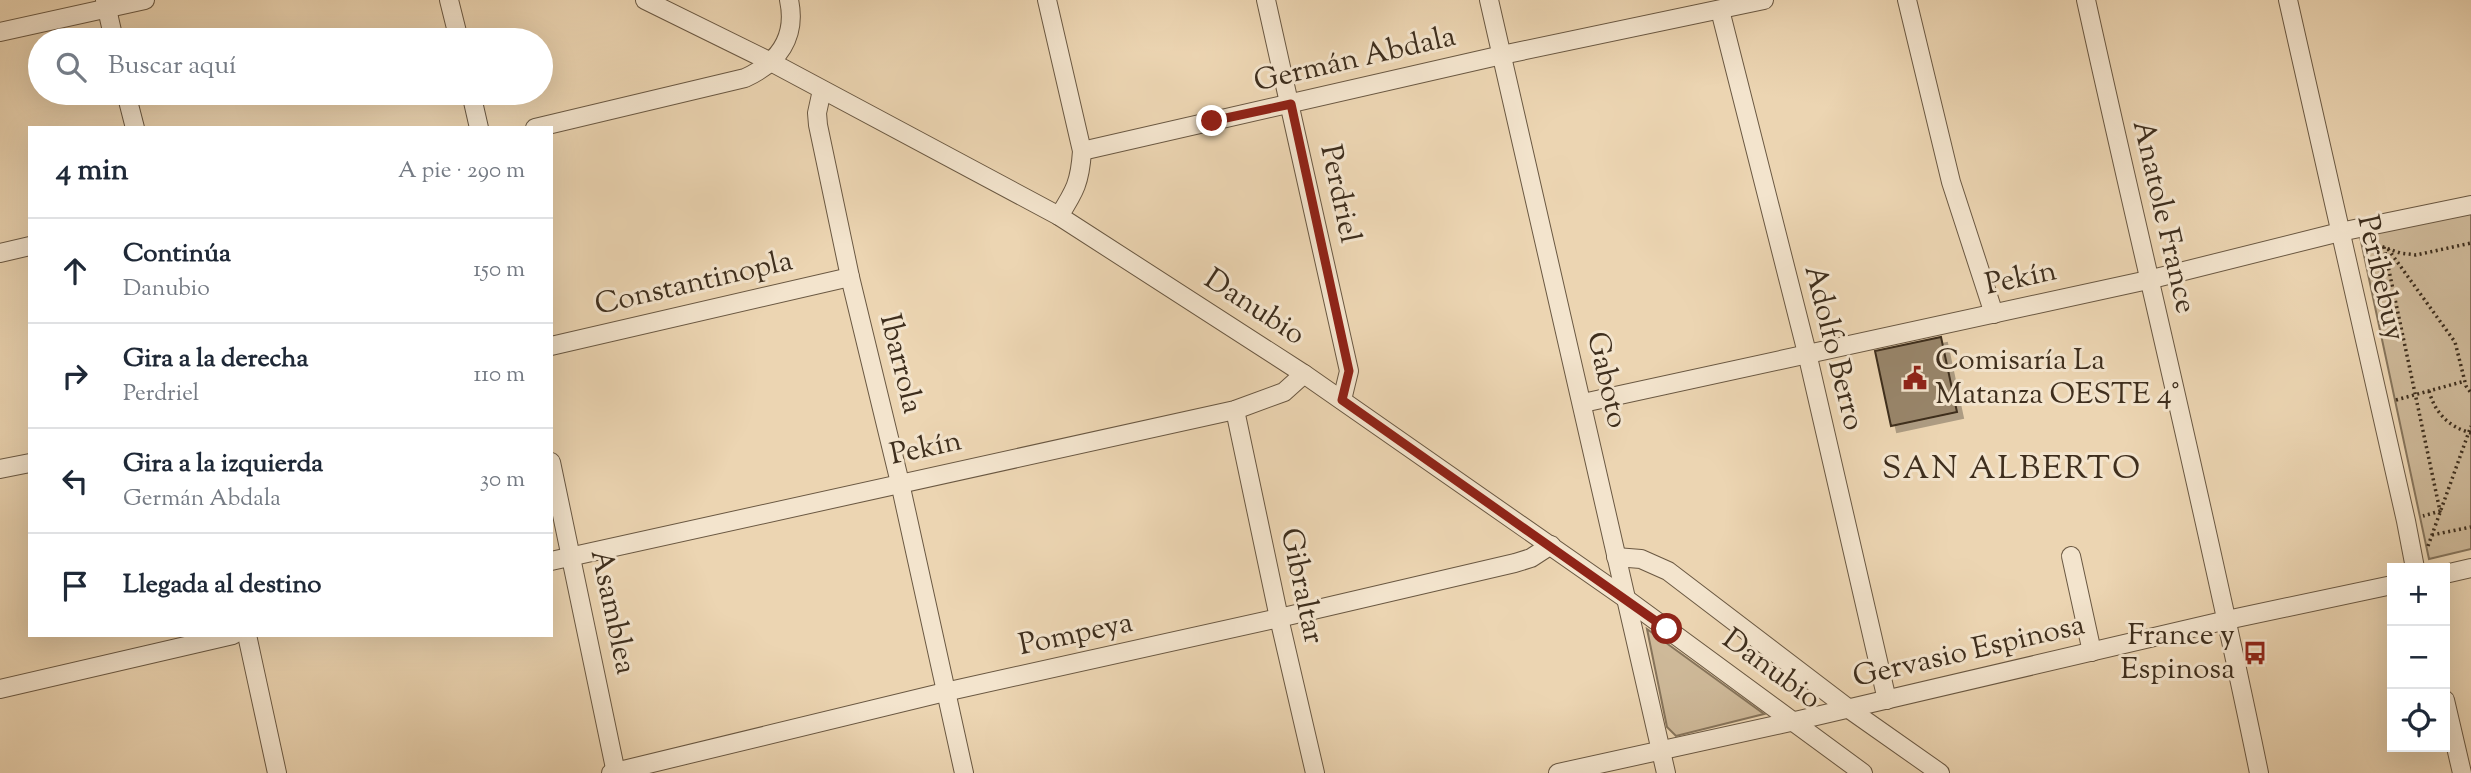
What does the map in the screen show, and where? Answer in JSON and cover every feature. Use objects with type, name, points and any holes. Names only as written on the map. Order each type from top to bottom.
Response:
[{"type":"street","points":[[0,32],[106,4],[145,0]]},
{"type":"street","points":[[449,0],[456,28]]},
{"type":"street","name":"Danubio","points":[[645,0],[771,62],[1059,216],[1342,400],[1625,598],[1863,773]]},
{"type":"street","points":[[543,126],[745,78],[760,71],[785,46],[792,14],[789,0]]},
{"type":"street","points":[[1047,0],[1082,151],[1081,174],[1075,190],[1059,216]]},
{"type":"street","name":"Perdriel","points":[[1266,0],[1349,371],[1342,400]]},
{"type":"street","name":"Gaboto","points":[[1489,0],[1666,773]]},
{"type":"street","name":"Germán Abdala","points":[[1082,151],[1502,55],[1764,0]]},
{"type":"street","points":[[1907,0],[1951,182],[1994,314]]},
{"type":"street","name":"Anatole France","points":[[2086,0],[2227,620],[2259,773]]},
{"type":"street","name":"Peribebuy","points":[[2288,0],[2419,563]]},
{"type":"street","points":[[106,4],[111,28]]},
{"type":"street","name":"Adolfo Berro","points":[[1720,10],[1807,353],[1887,700]]},
{"type":"street","name":"Ibarrola","points":[[822,90],[817,113],[818,125],[850,277],[900,484],[964,773]]},
{"type":"street","points":[[129,105],[134,126]]},
{"type":"street","points":[[474,105],[479,126]]},
{"type":"street","name":"Pekín","points":[[1583,402],[1994,314],[2340,232],[2471,205]]},
{"type":"street","points":[[0,253],[28,246]]},
{"type":"street","name":"Constantinopla","points":[[553,346],[850,277]]},
{"type":"street","name":"Pekín","points":[[553,561],[1235,410],[1284,392],[1304,374]]},
{"type":"street","name":"Gibraltar","points":[[1235,410],[1315,773]]},
{"type":"street","points":[[0,469],[28,463]]},
{"type":"street","name":"Asamblea","points":[[553,471],[615,773]]},
{"type":"street","name":"Pompeya","points":[[615,773],[945,692],[1515,563],[1531,558],[1550,545]]},
{"type":"street","points":[[2071,556],[2092,652]]},
{"type":"street","points":[[1616,557],[1641,559],[1668,571],[1849,709],[1940,773]]},
{"type":"street","points":[[2450,573],[2471,568]]},
{"type":"street","name":"Gervasio Espinosa","points":[[1558,773],[1795,722],[2227,620],[2387,586]]},
{"type":"street","points":[[0,688],[224,637]]},
{"type":"street","points":[[247,637],[277,773]]},
{"type":"street","points":[[2450,721],[2462,773]]},
{"type":"path","points":[[2340,232],[2400,253],[2416,255],[2471,243]]},
{"type":"path","points":[[2386,248],[2455,342],[2465,382],[2471,393]]},
{"type":"path","points":[[2386,248],[2440,511]]},
{"type":"path","points":[[2380,404],[2465,382]]},
{"type":"path","points":[[2428,391],[2439,414],[2452,426],[2470,433]]},
{"type":"path","points":[[2419,563],[2432,536],[2471,426]]},
{"type":"path","points":[[2432,536],[2471,527]]},
{"type":"shaded area","points":[[2471,209],[2471,549],[2429,559],[2359,232]]},
{"type":"shaded area","points":[[1647,629],[1764,714],[1676,736],[1667,727]]},
{"type":"building","name":"Comisaría La Matanza OESTE 4°","points":[[1941,337],[1957,412],[1891,426],[1875,351]]},
{"type":"place","name":"Comisaría La Matanza OESTE 4°","points":[[1915,378]]},
{"type":"place","name":"France y Espinosa","points":[[2255,653]]},
{"type":"district","name":"SAN ALBERTO","points":[[2012,470]]},
{"type":"route","points":[[1212,121],[1291,104],[1349,371],[1342,400],[1667,629]]}]
